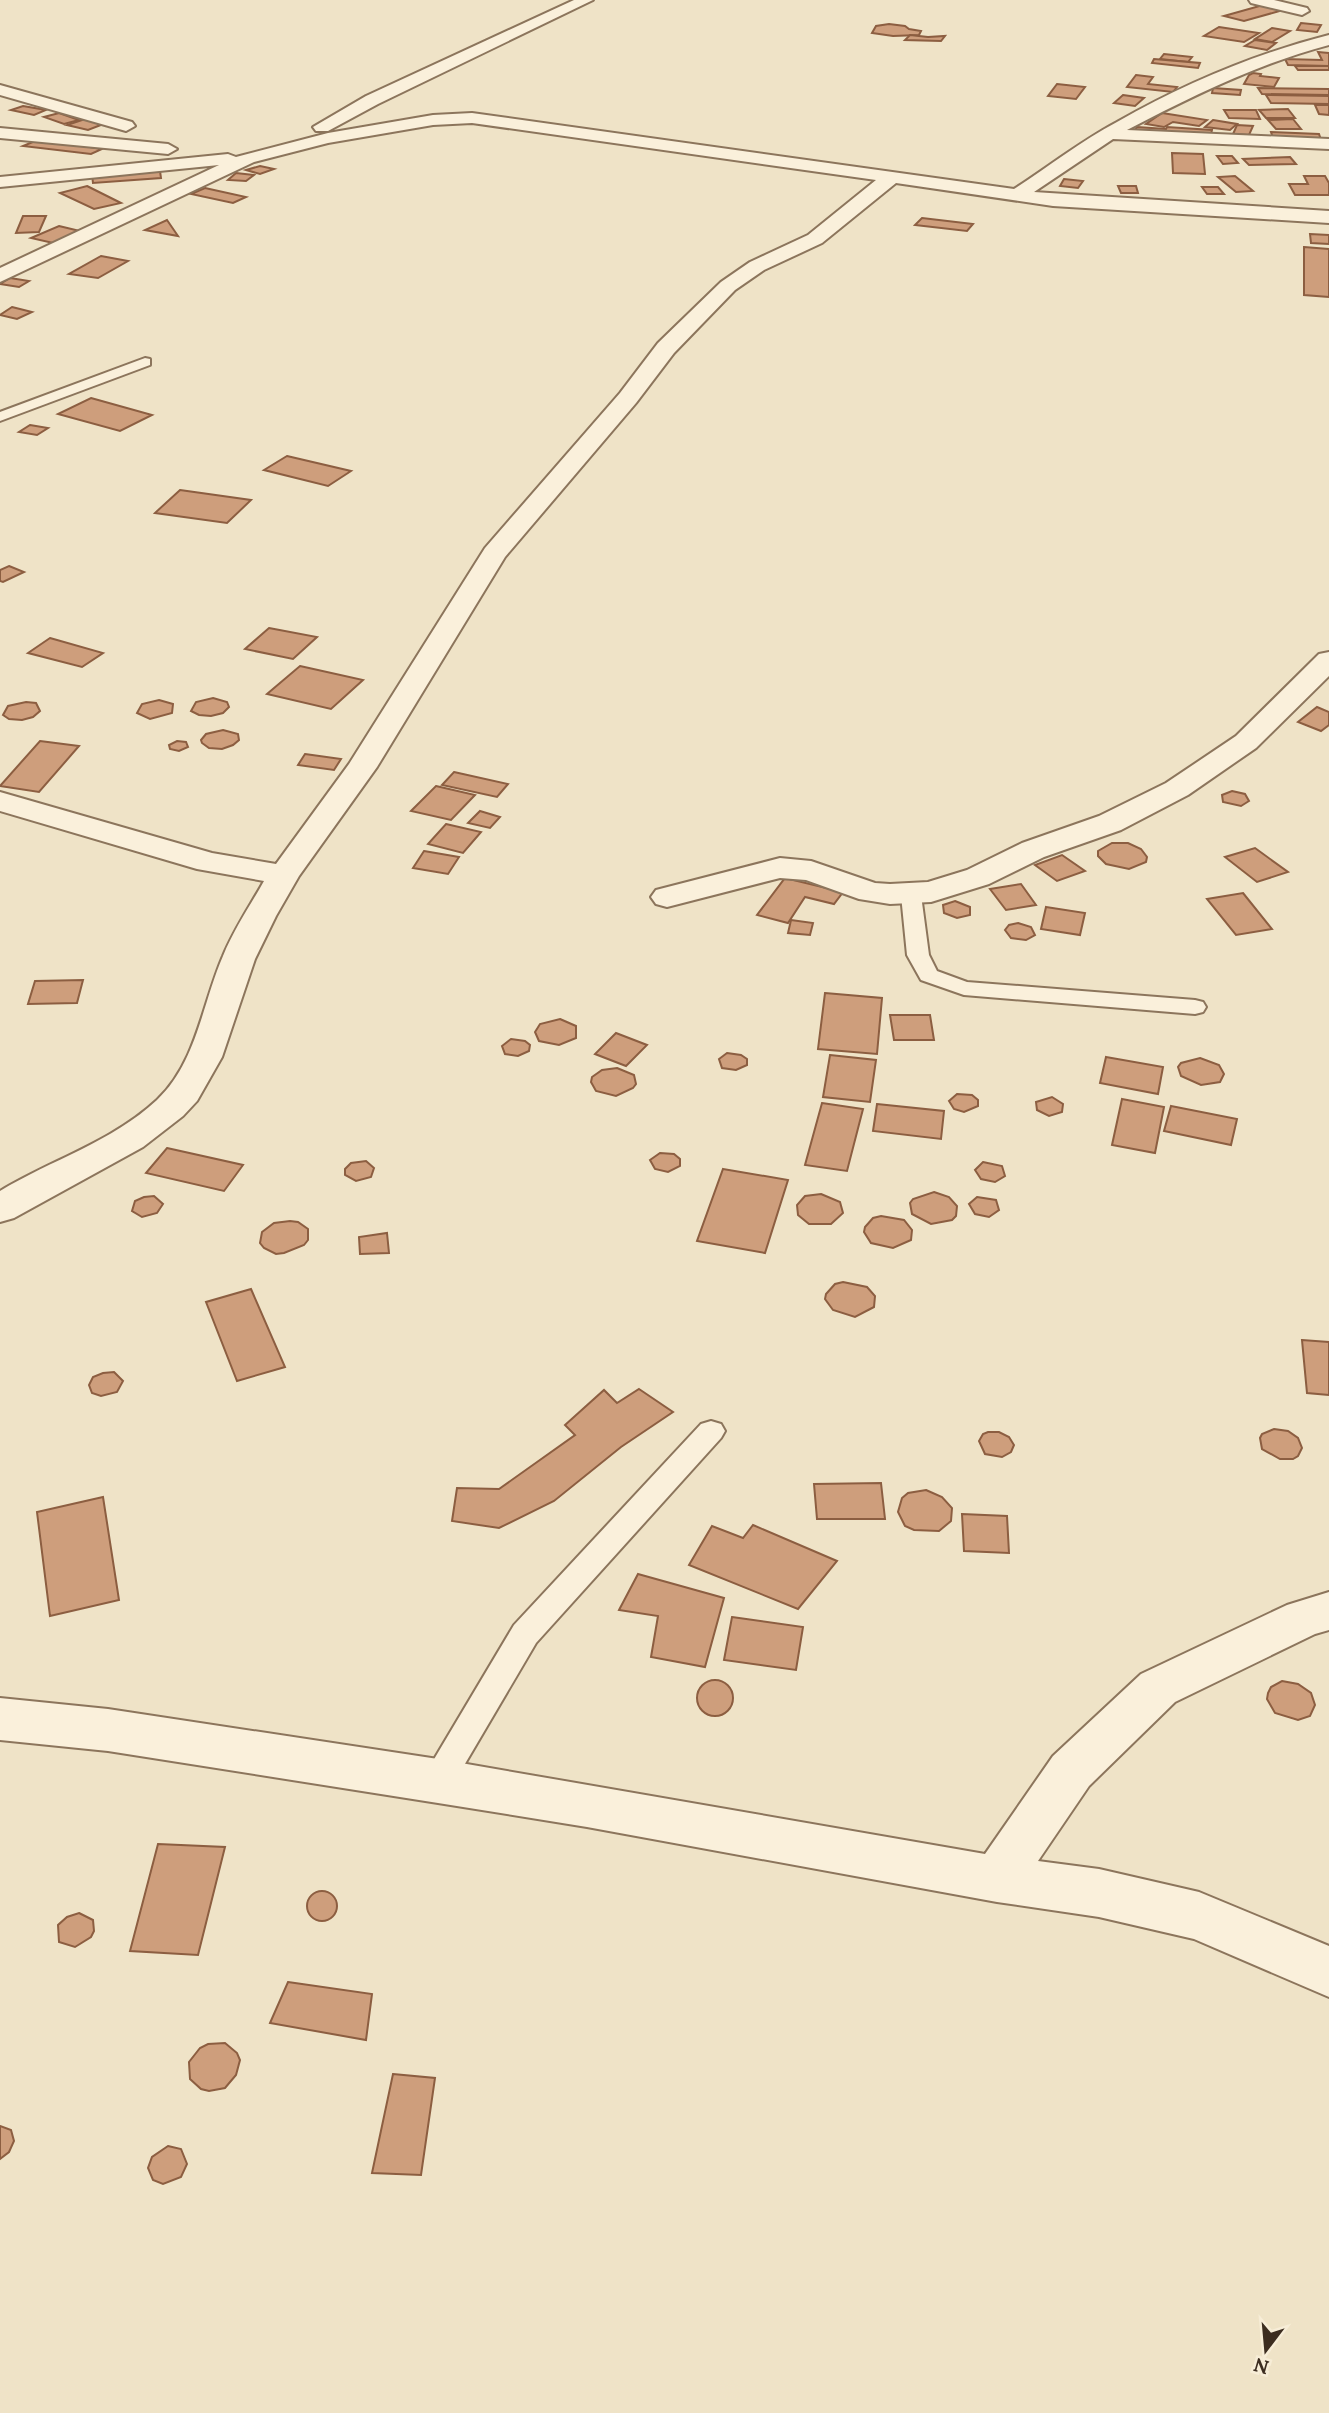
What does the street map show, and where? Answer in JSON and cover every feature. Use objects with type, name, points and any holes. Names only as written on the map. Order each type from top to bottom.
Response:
[{"type":"street","points":[[280,149],[372,100],[586,0]]},
{"type":"street","points":[[1256,0],[1307,10]]},
{"type":"street","points":[[1017,195],[1109,134],[1216,78],[1284,52],[1328,39]]},
{"type":"street","points":[[0,90],[150,133],[172,141],[194,154]]},
{"type":"street","points":[[0,276],[247,158],[402,124],[453,118],[472,118],[1017,195],[1123,206],[1329,217]]},
{"type":"street","points":[[0,133],[146,146],[214,159]]},
{"type":"street","points":[[1109,134],[1329,144]]},
{"type":"street","points":[[0,182],[214,159],[247,158]]},
{"type":"street","points":[[0,1209],[107,1154],[169,1109],[192,1083],[206,1057],[239,957],[284,875],[362,767],[494,553],[628,398],[666,348],[728,286],[757,266],[816,239],[891,177]]},
{"type":"street","points":[[667,897],[780,868],[811,871],[870,892],[911,895],[931,892],[978,877],[1033,850],[1110,823],[1177,789],[1246,743],[1329,660]]},
{"type":"street","points":[[0,801],[208,862],[284,875]]},
{"type":"street","points":[[998,1879],[1071,1772],[1158,1688],[1303,1618],[1329,1611]]},
{"type":"street","points":[[0,1719],[108,1730],[438,1781],[998,1879],[1099,1893],[1199,1916],[1329,1972]]},
{"type":"lane","points":[[0,417],[145,362]]},
{"type":"lane","points":[[911,895],[918,955],[929,975],[964,988],[1195,1007]]},
{"type":"lane","points":[[438,1781],[524,1634],[711,1431]]},
{"type":"building","points":[[1263,5],[1283,10],[1244,21],[1224,16]]},
{"type":"building","points":[[1301,23],[1321,25],[1317,32],[1297,30]]},
{"type":"building","points":[[889,24],[921,31],[919,35],[893,36],[872,33],[876,26]]},
{"type":"building","points":[[1219,27],[1259,33],[1244,42],[1204,36]]},
{"type":"building","points":[[1272,28],[1290,31],[1272,42],[1255,39]]},
{"type":"building","points":[[910,35],[945,36],[941,41],[905,40]]},
{"type":"building","points":[[1255,40],[1276,43],[1267,50],[1245,46]]},
{"type":"building","points":[[1318,52],[1329,53],[1329,66],[1288,65],[1285,59],[1322,60]]},
{"type":"building","points":[[1164,54],[1192,57],[1188,62],[1160,59]]},
{"type":"building","points":[[1154,59],[1200,63],[1198,68],[1152,63]]},
{"type":"building","points":[[1295,66],[1329,66],[1329,70],[1298,70]]},
{"type":"building","points":[[1253,73],[1279,78],[1274,87],[1244,84]]},
{"type":"building","points":[[1136,75],[1153,77],[1148,84],[1177,87],[1173,92],[1127,87]]},
{"type":"building","points":[[1057,84],[1085,87],[1076,99],[1048,96]]},
{"type":"building","points":[[1213,88],[1241,90],[1240,95],[1212,93]]},
{"type":"building","points":[[1258,88],[1329,89],[1329,95],[1262,94]]},
{"type":"building","points":[[1123,95],[1144,98],[1135,106],[1114,103]]},
{"type":"building","points":[[1266,95],[1329,96],[1329,104],[1271,103]]},
{"type":"building","points":[[1315,105],[1329,105],[1329,115],[1319,114]]},
{"type":"building","points":[[23,106],[46,110],[34,115],[11,110]]},
{"type":"building","points":[[1288,109],[1295,118],[1266,118],[1259,110]]},
{"type":"building","points":[[1224,110],[1256,110],[1260,119],[1229,118]]},
{"type":"building","points":[[59,113],[79,120],[64,124],[44,117]]},
{"type":"building","points":[[1162,113],[1207,120],[1199,126],[1173,122],[1164,127],[1146,124]]},
{"type":"building","points":[[85,119],[106,123],[88,130],[67,125]]},
{"type":"building","points":[[1293,119],[1301,129],[1276,129],[1268,120]]},
{"type":"building","points":[[1213,120],[1237,124],[1230,130],[1205,127]]},
{"type":"building","points":[[1237,125],[1253,126],[1249,135],[1233,134]]},
{"type":"building","points":[[1137,127],[1212,130],[1210,138],[1134,132]]},
{"type":"building","points":[[1271,132],[1319,134],[1321,140],[1273,138]]},
{"type":"building","points":[[40,139],[102,149],[91,154],[23,146]]},
{"type":"building","points":[[1172,153],[1203,154],[1205,174],[1173,173]]},
{"type":"building","points":[[1217,156],[1232,156],[1238,163],[1223,164]]},
{"type":"building","points":[[1290,157],[1296,164],[1249,165],[1243,159]]},
{"type":"building","points":[[260,166],[274,169],[260,174],[246,170]]},
{"type":"building","points":[[160,171],[161,178],[93,183],[92,175]]},
{"type":"building","points":[[236,173],[254,175],[246,181],[228,180]]},
{"type":"building","points":[[1235,176],[1253,191],[1236,192],[1218,177]]},
{"type":"building","points":[[1304,176],[1325,176],[1329,183],[1329,195],[1295,195],[1289,184],[1308,184]]},
{"type":"building","points":[[1064,179],[1083,181],[1078,188],[1060,186]]},
{"type":"building","points":[[87,186],[121,203],[94,209],[60,193]]},
{"type":"building","points":[[1118,186],[1136,186],[1138,193],[1121,193]]},
{"type":"building","points":[[1202,187],[1218,187],[1224,194],[1207,194]]},
{"type":"building","points":[[205,188],[246,197],[233,203],[191,194]]},
{"type":"building","points":[[23,216],[46,216],[39,232],[16,233]]},
{"type":"building","points":[[922,218],[973,224],[967,231],[915,225]]},
{"type":"building","points":[[167,220],[178,236],[145,230]]},
{"type":"building","points":[[59,226],[80,231],[53,243],[31,238]]},
{"type":"building","points":[[1310,234],[1329,235],[1329,244],[1311,243]]},
{"type":"building","points":[[1304,247],[1329,249],[1329,297],[1304,295]]},
{"type":"building","points":[[101,256],[128,261],[98,278],[69,274]]},
{"type":"building","points":[[10,278],[29,281],[19,287],[0,284]]},
{"type":"building","points":[[12,307],[32,312],[17,319],[0,315]]},
{"type":"building","points":[[91,398],[152,415],[120,431],[58,414]]},
{"type":"building","points":[[30,425],[48,428],[37,435],[19,432]]},
{"type":"building","points":[[287,456],[351,471],[328,486],[264,470]]},
{"type":"building","points":[[180,490],[251,500],[227,523],[155,513]]},
{"type":"building","points":[[9,566],[24,572],[0,581],[0,570]]},
{"type":"building","points":[[269,628],[317,637],[293,659],[245,649]]},
{"type":"building","points":[[50,638],[103,653],[82,667],[28,653]]},
{"type":"building","points":[[300,666],[363,680],[331,709],[267,694]]},
{"type":"building","points":[[213,698],[227,702],[229,707],[223,713],[211,716],[191,711],[196,702]]},
{"type":"building","points":[[159,700],[173,704],[172,713],[150,719],[137,713],[142,704]]},
{"type":"building","points":[[36,703],[40,711],[33,717],[22,720],[9,719],[3,715],[8,706]]},
{"type":"building","points":[[1317,707],[1329,712],[1329,725],[1321,731],[1298,722]]},
{"type":"building","points":[[223,730],[238,734],[239,740],[222,749],[209,748],[202,743],[201,740],[206,734]]},
{"type":"building","points":[[40,741],[79,746],[39,792],[0,786]]},
{"type":"building","points":[[177,741],[186,742],[188,747],[179,751],[170,749],[169,745]]},
{"type":"building","points":[[305,754],[341,759],[334,770],[298,765]]},
{"type":"building","points":[[454,772],[508,784],[497,797],[442,785]]},
{"type":"building","points":[[436,786],[475,795],[451,820],[411,811]]},
{"type":"building","points":[[1232,791],[1245,794],[1249,801],[1241,806],[1223,802],[1222,795]]},
{"type":"building","points":[[480,811],[500,817],[490,828],[468,823]]},
{"type":"building","points":[[446,824],[481,832],[463,853],[428,844]]},
{"type":"building","points":[[1112,843],[1128,843],[1141,849],[1147,857],[1146,862],[1129,869],[1106,864],[1098,856],[1098,851]]},
{"type":"building","points":[[1255,848],[1288,872],[1257,882],[1225,857]]},
{"type":"building","points":[[424,851],[459,857],[448,874],[413,868]]},
{"type":"building","points":[[1062,855],[1085,871],[1057,881],[1035,865]]},
{"type":"building","points":[[785,878],[843,892],[834,904],[805,897],[788,923],[757,915]]},
{"type":"building","points":[[1021,884],[1036,905],[1006,910],[990,889]]},
{"type":"building","points":[[1243,893],[1272,929],[1236,935],[1207,899]]},
{"type":"building","points":[[955,901],[970,907],[970,915],[957,918],[944,913],[943,905]]},
{"type":"building","points":[[1046,907],[1085,913],[1080,935],[1041,929]]},
{"type":"building","points":[[791,920],[813,923],[810,935],[788,933]]},
{"type":"building","points":[[1018,923],[1031,927],[1035,935],[1026,940],[1011,938],[1005,930],[1009,925]]},
{"type":"building","points":[[83,980],[77,1003],[28,1004],[35,981]]},
{"type":"building","points":[[825,993],[882,998],[877,1054],[818,1049]]},
{"type":"building","points":[[890,1015],[930,1015],[934,1040],[894,1040]]},
{"type":"building","points":[[560,1019],[576,1026],[576,1038],[559,1045],[539,1041],[535,1032],[540,1024]]},
{"type":"building","points":[[616,1033],[647,1045],[626,1066],[595,1054]]},
{"type":"building","points":[[511,1039],[525,1041],[530,1045],[529,1051],[518,1056],[505,1054],[502,1046]]},
{"type":"building","points":[[727,1053],[741,1055],[747,1059],[747,1065],[736,1070],[722,1068],[719,1059]]},
{"type":"building","points":[[830,1055],[876,1060],[870,1102],[823,1097]]},
{"type":"building","points":[[1106,1057],[1163,1067],[1158,1094],[1100,1083]]},
{"type":"building","points":[[1200,1058],[1219,1065],[1224,1074],[1220,1082],[1201,1085],[1181,1076],[1178,1067],[1181,1063]]},
{"type":"building","points":[[617,1068],[634,1075],[636,1084],[633,1088],[616,1096],[596,1091],[591,1082],[592,1077],[602,1070]]},
{"type":"building","points":[[957,1094],[972,1095],[978,1100],[978,1106],[964,1112],[954,1109],[949,1101]]},
{"type":"building","points":[[1052,1097],[1063,1104],[1062,1112],[1049,1116],[1037,1110],[1036,1102]]},
{"type":"building","points":[[1122,1099],[1164,1107],[1155,1153],[1112,1145]]},
{"type":"building","points":[[822,1103],[863,1109],[847,1171],[805,1165]]},
{"type":"building","points":[[877,1104],[944,1111],[941,1139],[873,1131]]},
{"type":"building","points":[[1171,1106],[1237,1119],[1231,1145],[1164,1131]]},
{"type":"building","points":[[167,1148],[243,1165],[224,1191],[146,1173]]},
{"type":"building","points":[[660,1153],[674,1154],[680,1159],[680,1166],[668,1172],[655,1169],[650,1160]]},
{"type":"building","points":[[366,1161],[374,1168],[371,1177],[356,1181],[345,1175],[345,1169],[351,1163]]},
{"type":"building","points":[[983,1162],[1002,1166],[1005,1176],[995,1182],[981,1179],[975,1170]]},
{"type":"building","points":[[723,1169],[788,1180],[765,1253],[697,1241]]},
{"type":"building","points":[[934,1192],[949,1197],[957,1206],[956,1216],[952,1220],[931,1224],[912,1214],[910,1203],[913,1199]]},
{"type":"building","points":[[821,1194],[840,1202],[843,1213],[831,1224],[809,1224],[798,1215],[797,1205],[805,1196]]},
{"type":"building","points":[[154,1196],[163,1204],[157,1213],[142,1217],[132,1211],[135,1201]]},
{"type":"building","points":[[977,1197],[996,1200],[999,1210],[989,1217],[975,1214],[969,1204]]},
{"type":"building","points":[[881,1216],[904,1220],[912,1230],[911,1240],[893,1248],[871,1243],[864,1232],[865,1227],[873,1218]]},
{"type":"building","points":[[298,1222],[308,1229],[308,1240],[304,1245],[276,1254],[264,1248],[260,1243],[262,1232],[274,1223]]},
{"type":"building","points":[[387,1233],[389,1253],[360,1254],[359,1237]]},
{"type":"building","points":[[843,1282],[867,1287],[875,1296],[874,1307],[855,1317],[833,1310],[825,1299],[826,1294],[835,1284]]},
{"type":"building","points":[[251,1289],[285,1367],[237,1381],[206,1302]]},
{"type":"building","points":[[1302,1340],[1329,1342],[1329,1395],[1307,1393]]},
{"type":"building","points":[[114,1372],[123,1381],[117,1392],[101,1396],[92,1393],[89,1385],[93,1377]]},
{"type":"building","points":[[639,1389],[673,1412],[621,1447],[554,1501],[499,1528],[452,1521],[457,1488],[499,1489],[575,1435],[565,1425],[604,1390],[617,1403]]},
{"type":"building","points":[[1274,1429],[1288,1431],[1298,1438],[1302,1448],[1298,1456],[1293,1459],[1280,1459],[1262,1449],[1262,1434]]},
{"type":"building","points":[[999,1432],[1009,1437],[1014,1445],[1011,1452],[1002,1457],[985,1454],[979,1441],[983,1434]]},
{"type":"building","points":[[881,1483],[885,1519],[817,1519],[814,1484]]},
{"type":"building","points":[[926,1490],[942,1497],[952,1508],[951,1521],[939,1531],[914,1530],[905,1526],[898,1512],[902,1498],[908,1493]]},
{"type":"building","points":[[103,1497],[119,1600],[50,1616],[37,1512]]},
{"type":"building","points":[[962,1514],[1007,1516],[1009,1553],[964,1551]]},
{"type":"building","points":[[753,1525],[837,1561],[798,1609],[689,1565],[712,1526],[743,1538]]},
{"type":"building","points":[[638,1574],[724,1598],[705,1667],[651,1657],[658,1616],[619,1610]]},
{"type":"building","points":[[732,1617],[803,1627],[796,1670],[724,1660]]},
{"type":"building","points":[[715,1680],[728,1685],[733,1698],[728,1711],[715,1716],[702,1711],[697,1698],[702,1685]]},
{"type":"building","points":[[1282,1681],[1298,1684],[1311,1693],[1315,1705],[1310,1716],[1298,1720],[1275,1713],[1267,1699],[1268,1693],[1271,1687]]},
{"type":"building","points":[[158,1844],[225,1847],[198,1955],[130,1951]]},
{"type":"building","points":[[322,1891],[333,1895],[337,1906],[333,1917],[322,1921],[311,1917],[307,1906],[311,1895]]},
{"type":"building","points":[[79,1913],[93,1920],[94,1931],[91,1937],[75,1947],[59,1942],[58,1925],[67,1917]]},
{"type":"building","points":[[288,1982],[372,1994],[366,2040],[270,2023]]},
{"type":"building","points":[[225,2043],[237,2053],[240,2060],[236,2075],[225,2088],[209,2091],[201,2089],[190,2079],[189,2062],[200,2048],[208,2044]]},
{"type":"building","points":[[393,2074],[435,2078],[421,2175],[372,2173]]},
{"type":"building","points":[[0,2126],[11,2130],[14,2141],[9,2152],[0,2159]]},
{"type":"building","points":[[168,2146],[181,2149],[187,2164],[181,2177],[163,2184],[153,2180],[148,2168],[152,2157]]}]
